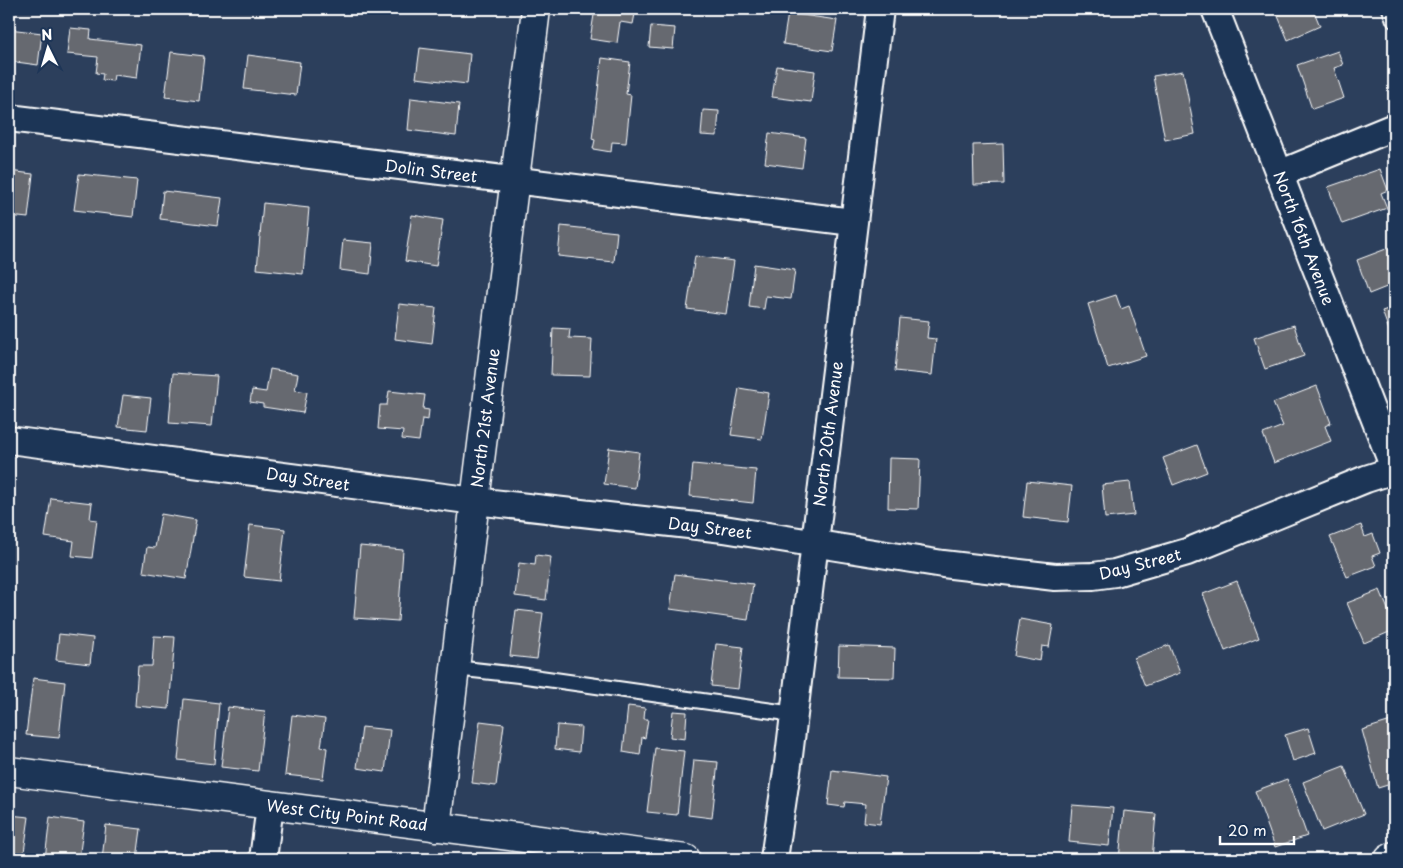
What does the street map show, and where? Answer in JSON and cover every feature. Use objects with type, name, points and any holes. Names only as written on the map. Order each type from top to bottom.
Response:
[{"type":"street","name":"North 21st Avenue","points":[[436,827],[536,9]]},
{"type":"street","name":"North 20th Avenue","points":[[774,859],[794,714],[880,9]]},
{"type":"street","name":"North 16th Avenue","points":[[1215,9],[1394,469]]},
{"type":"street","name":"Dolin Street","points":[[9,118],[514,182],[853,222]]},
{"type":"street","points":[[1278,174],[1394,127]]},
{"type":"street","name":"Day Street","points":[[9,440],[475,501],[724,529],[943,564],[1054,577],[1093,576],[1115,573],[1187,552],[1394,469]]},
{"type":"street","name":"West City Point Road","points":[[9,771],[436,827],[601,854],[686,859]]},
{"type":"street","points":[[263,859],[270,806]]},
{"type":"street","points":[[1389,859],[1394,856]]},
{"type":"lane","points":[[1390,9],[1394,20]]},
{"type":"lane","points":[[455,668],[519,675],[794,714]]},
{"type":"building","points":[[595,9],[636,9],[633,24],[620,22],[617,43],[590,39]]},
{"type":"building","points":[[1275,9],[1313,9],[1320,26],[1288,40]]},
{"type":"building","points":[[788,13],[837,20],[832,51],[783,44]]},
{"type":"building","points":[[651,26],[675,28],[673,49],[649,47]]},
{"type":"building","points":[[70,28],[91,30],[90,39],[141,45],[137,78],[114,75],[113,81],[102,80],[103,74],[96,73],[98,57],[67,54]]},
{"type":"building","points":[[9,29],[42,33],[38,65],[9,61]]},
{"type":"building","points":[[420,48],[470,54],[467,84],[416,78]]},
{"type":"building","points":[[1338,51],[1343,65],[1334,68],[1344,98],[1312,109],[1297,65]]},
{"type":"building","points":[[171,52],[204,56],[199,101],[165,97]]},
{"type":"building","points":[[248,55],[300,62],[296,95],[244,89]]},
{"type":"building","points":[[602,58],[630,62],[626,94],[631,95],[626,143],[612,142],[611,152],[593,149],[595,140],[592,139]]},
{"type":"building","points":[[777,66],[815,71],[811,102],[772,97]]},
{"type":"building","points":[[1183,71],[1195,134],[1165,140],[1153,76]]},
{"type":"building","points":[[411,98],[459,104],[456,136],[408,130]]},
{"type":"building","points":[[703,110],[719,111],[717,136],[701,135]]},
{"type":"building","points":[[769,133],[806,138],[802,168],[765,163]]},
{"type":"building","points":[[1003,144],[1004,184],[974,185],[973,145]]},
{"type":"building","points":[[1380,169],[1388,190],[1381,193],[1387,208],[1342,224],[1328,187]]},
{"type":"building","points":[[9,171],[33,174],[28,218],[9,216]]},
{"type":"building","points":[[79,174],[137,180],[133,217],[74,210]]},
{"type":"building","points":[[163,191],[222,198],[218,226],[160,219]]},
{"type":"building","points":[[263,203],[309,208],[303,274],[257,269]]},
{"type":"building","points":[[412,215],[443,220],[436,266],[405,261]]},
{"type":"building","points":[[561,226],[617,232],[614,262],[558,256]]},
{"type":"building","points":[[343,240],[373,243],[370,274],[340,270]]},
{"type":"building","points":[[1394,246],[1394,284],[1369,294],[1357,260]]},
{"type":"building","points":[[695,256],[734,261],[726,314],[687,309]]},
{"type":"building","points":[[754,264],[795,270],[791,299],[766,296],[764,309],[749,307]]},
{"type":"building","points":[[1116,295],[1121,309],[1129,306],[1146,356],[1108,368],[1088,304]]},
{"type":"building","points":[[399,304],[436,308],[432,344],[395,339]]},
{"type":"building","points":[[1394,307],[1394,344],[1382,311]]},
{"type":"building","points":[[900,318],[929,321],[927,338],[936,339],[932,375],[895,371]]},
{"type":"building","points":[[1294,325],[1304,356],[1265,369],[1254,338]]},
{"type":"building","points":[[553,328],[570,329],[569,338],[592,339],[590,376],[551,375]]},
{"type":"building","points":[[270,369],[298,374],[295,390],[307,392],[303,413],[263,407],[263,404],[250,402],[252,390],[266,392]]},
{"type":"building","points":[[173,373],[217,376],[212,426],[169,423]]},
{"type":"building","points":[[1317,386],[1331,423],[1325,426],[1331,441],[1274,463],[1263,434],[1283,426],[1273,403]]},
{"type":"building","points":[[739,388],[769,393],[762,439],[731,435]]},
{"type":"building","points":[[389,391],[425,395],[423,409],[429,410],[428,420],[422,419],[419,441],[402,439],[403,431],[378,429],[380,405],[387,405]]},
{"type":"building","points":[[123,395],[151,398],[147,430],[118,427]]},
{"type":"building","points":[[1197,445],[1207,472],[1173,485],[1163,458]]},
{"type":"building","points":[[609,448],[639,452],[635,488],[604,484]]},
{"type":"building","points":[[889,458],[920,459],[918,509],[888,508]]},
{"type":"building","points":[[693,464],[756,470],[753,503],[690,496]]},
{"type":"building","points":[[1027,481],[1072,486],[1068,522],[1023,517]]},
{"type":"building","points":[[1130,482],[1134,515],[1105,518],[1102,485]]},
{"type":"building","points":[[51,498],[92,503],[90,519],[97,520],[92,558],[72,556],[74,541],[45,537]]},
{"type":"building","points":[[161,514],[196,520],[186,579],[143,572],[147,547],[155,548]]},
{"type":"building","points":[[250,525],[285,529],[279,581],[244,577]]},
{"type":"building","points":[[1361,525],[1365,537],[1373,534],[1380,553],[1372,556],[1376,566],[1347,577],[1330,537]]},
{"type":"building","points":[[360,546],[403,550],[398,621],[354,618]]},
{"type":"building","points":[[536,555],[551,557],[546,600],[515,596],[519,563],[535,565]]},
{"type":"building","points":[[675,574],[753,584],[748,620],[670,609]]},
{"type":"building","points":[[1237,581],[1259,638],[1225,651],[1203,594]]},
{"type":"building","points":[[1380,590],[1394,624],[1394,630],[1364,643],[1347,603]]},
{"type":"building","points":[[516,610],[543,613],[537,659],[510,656]]},
{"type":"building","points":[[1020,619],[1053,625],[1049,647],[1042,646],[1040,661],[1014,656]]},
{"type":"building","points":[[59,634],[93,638],[90,664],[56,660]]},
{"type":"building","points":[[154,636],[175,637],[169,709],[135,706],[138,666],[152,666]]},
{"type":"building","points":[[716,644],[743,647],[738,689],[711,686]]},
{"type":"building","points":[[1169,645],[1180,673],[1145,686],[1134,658]]},
{"type":"building","points":[[839,646],[895,648],[894,678],[838,677]]},
{"type":"building","points":[[33,678],[65,682],[59,738],[26,735]]},
{"type":"building","points":[[184,699],[219,703],[214,764],[178,760]]},
{"type":"building","points":[[628,706],[645,708],[644,719],[648,719],[645,738],[642,737],[640,755],[623,752]]},
{"type":"building","points":[[228,707],[265,711],[258,771],[221,767]]},
{"type":"building","points":[[673,711],[687,712],[685,739],[670,737]]},
{"type":"building","points":[[292,715],[325,719],[321,747],[327,748],[323,779],[285,775]]},
{"type":"building","points":[[480,721],[504,724],[496,786],[472,783]]},
{"type":"building","points":[[1391,721],[1394,732],[1394,783],[1378,788],[1362,730]]},
{"type":"building","points":[[557,725],[581,727],[579,752],[555,749]]},
{"type":"building","points":[[362,727],[390,730],[385,772],[357,768]]},
{"type":"building","points":[[1308,728],[1316,753],[1293,761],[1285,735]]},
{"type":"building","points":[[655,748],[684,751],[677,815],[647,812]]},
{"type":"building","points":[[694,760],[718,762],[712,818],[688,815]]},
{"type":"building","points":[[1344,766],[1364,814],[1322,831],[1303,782]]},
{"type":"building","points":[[832,770],[886,777],[880,824],[864,822],[866,804],[845,802],[844,807],[828,805]]},
{"type":"building","points":[[1287,779],[1307,836],[1275,847],[1255,791]]},
{"type":"building","points":[[1072,805],[1113,808],[1109,846],[1069,842]]},
{"type":"building","points":[[1124,811],[1156,814],[1152,859],[1119,859]]},
{"type":"building","points":[[9,815],[29,817],[23,859],[9,859]]},
{"type":"building","points":[[50,817],[84,822],[79,859],[45,859]]},
{"type":"building","points":[[106,825],[141,829],[137,859],[102,859]]},
{"type":"building","points":[[163,852],[204,856],[204,859],[163,859]]}]
